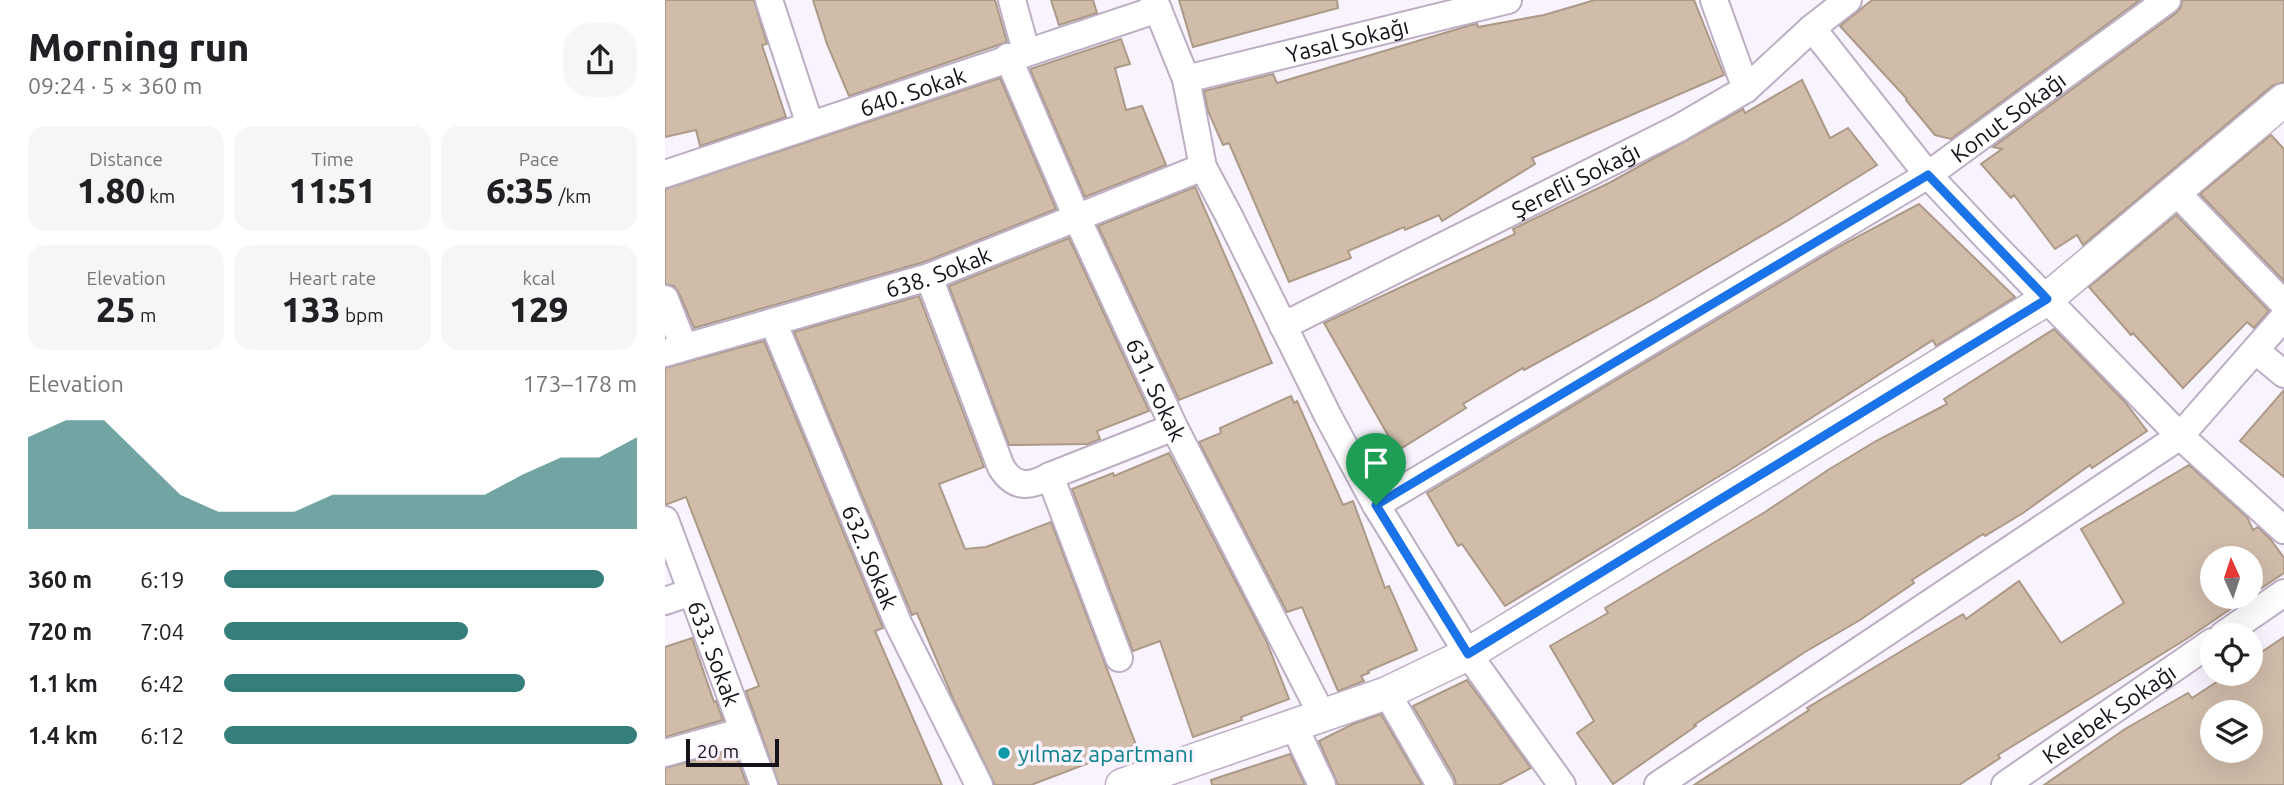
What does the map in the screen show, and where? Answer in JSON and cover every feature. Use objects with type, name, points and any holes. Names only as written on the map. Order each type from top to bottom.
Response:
[{"type":"street","points":[[769,0],[810,125]]},
{"type":"street","name":"631. Sokak","points":[[1012,0],[1017,54],[1077,218],[1308,721],[1322,785]]},
{"type":"street","name":"Yasal Sokağı","points":[[1186,79],[1508,0]]},
{"type":"street","points":[[1714,0],[1746,89]]},
{"type":"street","name":"Şerefli Sokağı","points":[[1283,326],[1679,128],[1746,89],[1812,28],[1848,0]]},
{"type":"street","name":"Konut Sokağı","points":[[1376,505],[1928,175],[2167,0]]},
{"type":"street","points":[[1156,4],[1186,79],[1203,167],[1376,505],[1468,654],[1562,785]]},
{"type":"street","name":"640. Sokak","points":[[665,174],[1156,4]]},
{"type":"street","points":[[1812,28],[1928,175],[2180,436],[2284,530]]},
{"type":"street","points":[[1122,785],[1387,693],[1468,654],[2047,299],[2284,100]]},
{"type":"street","name":"638. Sokak","points":[[675,350],[774,324],[929,277],[1203,167]]},
{"type":"street","points":[[2175,191],[2284,304]]},
{"type":"street","points":[[929,277],[1001,467],[1008,479],[1021,484],[1036,484],[1174,427]]},
{"type":"street","points":[[665,299],[675,350]]},
{"type":"street","points":[[1658,785],[2180,436],[2284,317]]},
{"type":"street","name":"632. Sokak","points":[[774,324],[898,623],[979,785]]},
{"type":"street","points":[[2256,351],[2284,373]]},
{"type":"street","points":[[1050,476],[1119,658]]},
{"type":"street","name":"633. Sokak","points":[[665,520],[764,785]]},
{"type":"street","points":[[665,601],[691,592]]},
{"type":"street","points":[[2240,623],[2284,593]]},
{"type":"street","name":"Kelebek Sokağı","points":[[2005,785],[2200,650]]},
{"type":"street","points":[[1387,693],[1440,785]]},
{"type":"street","points":[[665,753],[744,731]]},
{"type":"building","points":[[665,0],[754,0],[767,44],[762,45],[786,117],[700,146],[696,130],[665,137]]},
{"type":"building","points":[[813,0],[995,0],[1007,42],[849,96],[827,44]]},
{"type":"building","points":[[1051,0],[1093,0],[1097,13],[1059,25]]},
{"type":"building","points":[[1179,0],[1337,0],[1338,8],[1193,47]]},
{"type":"building","points":[[1595,0],[1694,0],[1724,75],[1532,158],[1535,164],[1442,221],[1439,215],[1405,230],[1404,227],[1348,251],[1351,258],[1289,282],[1229,143],[1223,145],[1208,111],[1204,91],[1273,74],[1277,83],[1471,25],[1477,24],[1478,27],[1544,15]]},
{"type":"building","points":[[1872,0],[2140,0],[1951,139],[1935,135],[1907,99],[1840,26]]},
{"type":"building","points":[[2182,0],[2284,0],[2284,82],[2272,86],[2083,245],[2077,235],[2055,249],[2014,195],[2011,198],[1981,164],[2002,149],[1993,147],[2176,13]]},
{"type":"building","points":[[1121,39],[1130,64],[1115,68],[1126,110],[1142,106],[1166,165],[1085,197],[1030,69]]},
{"type":"building","points":[[1000,78],[1056,209],[924,262],[694,328],[679,293],[674,286],[665,284],[665,189]]},
{"type":"building","points":[[1802,80],[1830,138],[1848,128],[1877,165],[1652,300],[1524,370],[1523,368],[1463,404],[1466,408],[1397,451],[1324,323],[1515,234],[1513,229],[1609,183],[1743,109],[1745,113]]},
{"type":"building","points":[[2271,135],[2284,149],[2284,281],[2200,194]]},
{"type":"building","points":[[1195,187],[1272,363],[1179,400],[1098,226]]},
{"type":"building","points":[[1919,204],[2015,297],[1936,346],[1933,340],[1736,466],[1505,606],[1462,544],[1458,546],[1427,493],[1840,246]]},
{"type":"building","points":[[2176,215],[2269,311],[2254,328],[2247,322],[2183,388],[2089,287]]},
{"type":"building","points":[[1069,238],[1149,411],[1097,431],[1100,439],[1088,444],[1009,445],[949,286]]},
{"type":"building","points":[[919,296],[984,467],[939,484],[965,549],[986,547],[1051,522],[1136,745],[1031,785],[995,785],[954,701],[917,613],[912,615],[794,332]]},
{"type":"building","points":[[2054,329],[2125,402],[2147,431],[2092,468],[2090,465],[2023,513],[1985,536],[1983,534],[1912,580],[1914,583],[1860,620],[1805,652],[1694,725],[1696,726],[1613,784],[1577,733],[1594,721],[1550,646],[1608,613],[1605,608],[1765,512],[1828,470],[1947,404],[1944,399]]},
{"type":"building","points":[[764,341],[883,628],[875,631],[942,785],[779,785],[746,691],[759,686],[686,497],[665,505],[665,368]]},
{"type":"building","points":[[2284,390],[2284,477],[2240,441]]},
{"type":"building","points":[[1291,396],[1294,403],[1297,401],[1343,505],[1353,501],[1385,588],[1389,586],[1417,650],[1368,671],[1369,673],[1361,676],[1364,681],[1338,691],[1302,607],[1287,612],[1199,442],[1221,433],[1220,428]]},
{"type":"building","points":[[1169,453],[1266,640],[1289,699],[1241,717],[1242,720],[1193,737],[1160,641],[1133,651],[1072,489],[1113,473],[1114,476]]},
{"type":"building","points":[[2189,465],[2247,517],[2253,530],[2258,527],[2271,540],[2284,558],[2284,573],[2263,587],[2263,546],[2200,546],[2200,609],[2230,609],[2210,623],[2200,623],[2200,630],[2188,638],[1998,755],[2000,758],[1959,785],[1694,785],[1809,710],[1807,708],[1963,614],[1966,619],[2019,581],[2061,643],[2124,603],[2081,529]]},
{"type":"building","points":[[2284,637],[2284,785],[2044,785],[2125,729],[2188,693],[2192,698],[2210,686],[2263,686],[2263,651]]},
{"type":"building","points":[[692,638],[723,720],[665,737],[665,647]]},
{"type":"building","points":[[1467,680],[1531,768],[1499,785],[1456,785],[1413,706]]},
{"type":"building","points":[[1381,714],[1422,785],[1338,785],[1319,741]]},
{"type":"building","points":[[734,750],[747,785],[665,785],[665,768]]},
{"type":"building","points":[[1290,754],[1305,785],[1212,785],[1211,780]]},
{"type":"place","name":"yılmaz apartmanı","points":[[1004,753]]},
{"type":"route","points":[[1928,175],[2047,299],[1468,654],[1376,505],[1928,175]]}]
